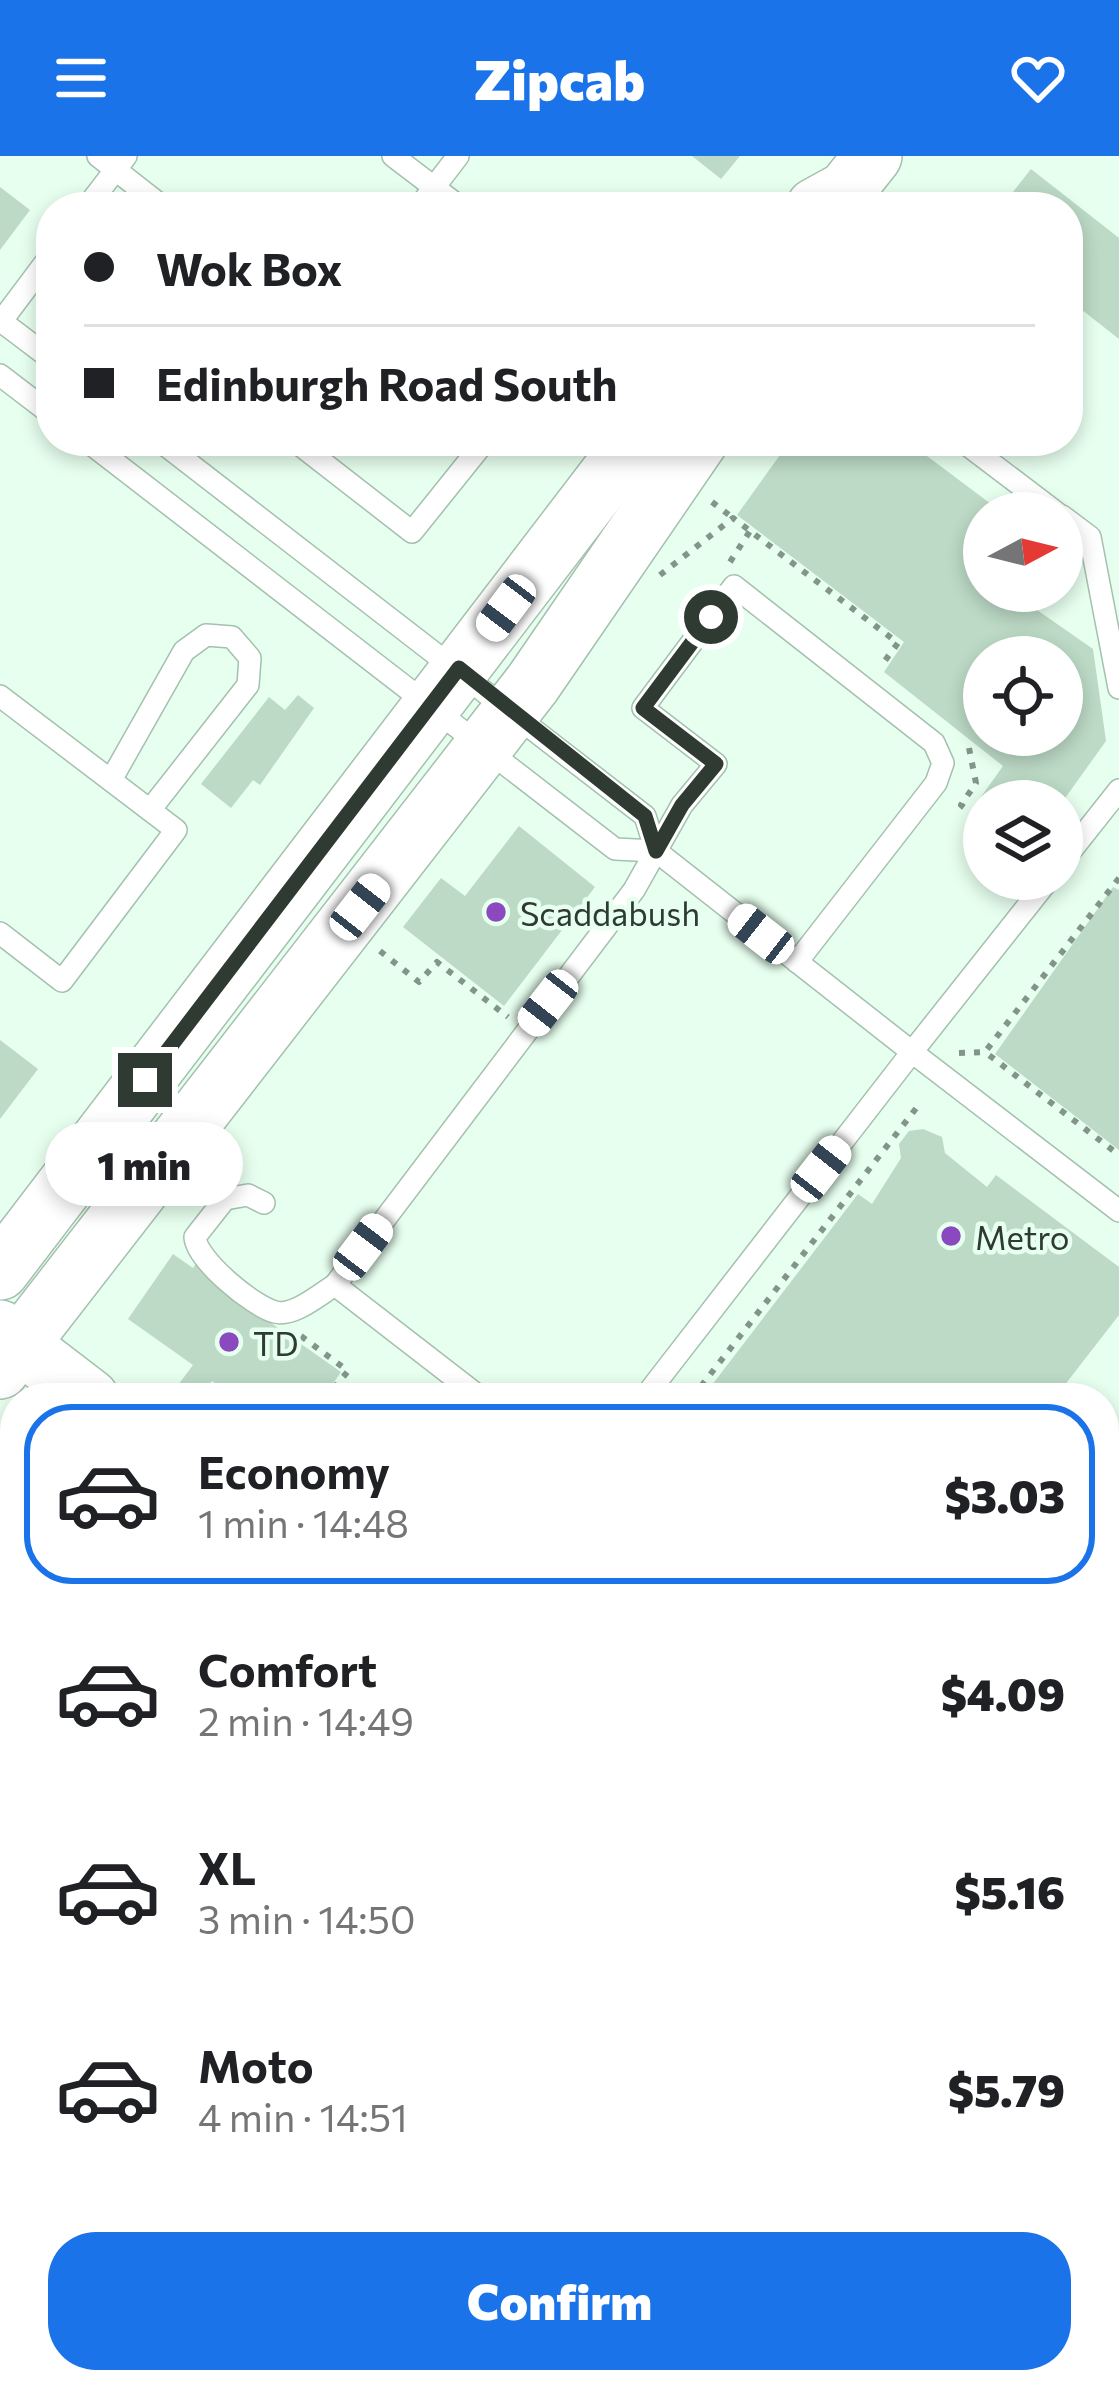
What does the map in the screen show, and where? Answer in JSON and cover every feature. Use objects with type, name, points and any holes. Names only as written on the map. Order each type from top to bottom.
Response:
[{"type":"main road","points":[[0,1271],[622,456]]},
{"type":"main road","points":[[65,1383],[7,1348],[497,729],[688,456]]},
{"type":"lane","points":[[393,156],[440,192]]},
{"type":"lane","points":[[430,192],[458,156]]},
{"type":"lane","points":[[95,192],[113,160],[147,192]]},
{"type":"lane","points":[[36,274],[1,322],[36,347]]},
{"type":"lane","points":[[0,375],[36,403]]},
{"type":"lane","points":[[108,456],[445,687],[497,729],[615,849],[656,851]]},
{"type":"lane","points":[[177,456],[497,729],[645,816],[656,851],[1119,1211]]},
{"type":"lane","points":[[314,456],[412,532],[473,456]]},
{"type":"lane","points":[[982,456],[1030,492]]},
{"type":"lane","points":[[1083,532],[1090,537],[1119,688]]},
{"type":"lane","points":[[264,1203],[248,1195],[225,1199],[195,1237],[202,1261],[274,1312],[290,1311],[335,1285],[634,890],[682,805],[716,764],[643,708],[734,586],[934,742],[943,763],[936,783],[797,962]]},
{"type":"lane","points":[[110,780],[184,651],[206,634],[232,637],[250,658],[248,685],[150,810]]},
{"type":"lane","points":[[0,696],[176,830],[62,981],[0,933]]},
{"type":"lane","points":[[1083,835],[1119,790]]},
{"type":"lane","points":[[656,1383],[1032,900]]},
{"type":"lane","points":[[335,1285],[462,1383]]},
{"type":"path","points":[[712,502],[733,518]]},
{"type":"path","points":[[985,1052],[1119,878]]},
{"type":"path","points":[[373,945],[419,982],[437,962],[454,971],[526,1031]]},
{"type":"path","points":[[959,1053],[985,1052],[1119,1155]]},
{"type":"path","points":[[704,1383],[921,1102]]},
{"type":"path","points":[[300,1335],[348,1371],[338,1383]]},
{"type":"building","points":[[692,156],[740,156],[721,179]]},
{"type":"building","points":[[1031,169],[1060,192],[1013,192]]},
{"type":"building","points":[[0,187],[30,210],[0,250]]},
{"type":"building","points":[[1083,210],[1119,238],[1119,339],[1083,311]]},
{"type":"building","points":[[779,456],[927,456],[975,492],[963,492],[963,612],[1040,612],[1074,636],[963,636],[963,734],[884,672],[904,642],[737,515]]},
{"type":"building","points":[[1083,642],[1093,649],[1106,741],[1078,780],[993,780],[1003,766],[990,756],[1083,756]]},
{"type":"building","points":[[298,695],[314,708],[260,785],[253,780],[231,808],[201,784],[269,697],[285,710]]},
{"type":"building","name":"Scaddabush","points":[[519,826],[595,887],[504,1006],[403,927],[441,878],[465,896]]},
{"type":"building","points":[[1113,887],[1119,890],[1119,1150],[995,1054]]},
{"type":"building","points":[[0,1040],[38,1069],[0,1119]]},
{"type":"building","name":"Metro","points":[[923,1129],[942,1137],[945,1153],[987,1187],[996,1175],[1119,1267],[1119,1315],[1066,1383],[713,1383],[858,1194],[872,1204],[901,1158],[899,1144],[909,1131]]},
{"type":"building","name":"TD","points":[[205,1250],[232,1269],[220,1287],[341,1372],[333,1383],[180,1383],[193,1365],[128,1319],[173,1254],[193,1268]]},
{"type":"place","name":"Scaddabush","points":[[496,912]]},
{"type":"place","name":"Metro","points":[[951,1236]]},
{"type":"place","name":"TD","points":[[229,1342]]},
{"type":"route","points":[[145,1080],[459,668],[645,816],[656,851],[682,805],[716,764],[643,708],[711,617]]}]
